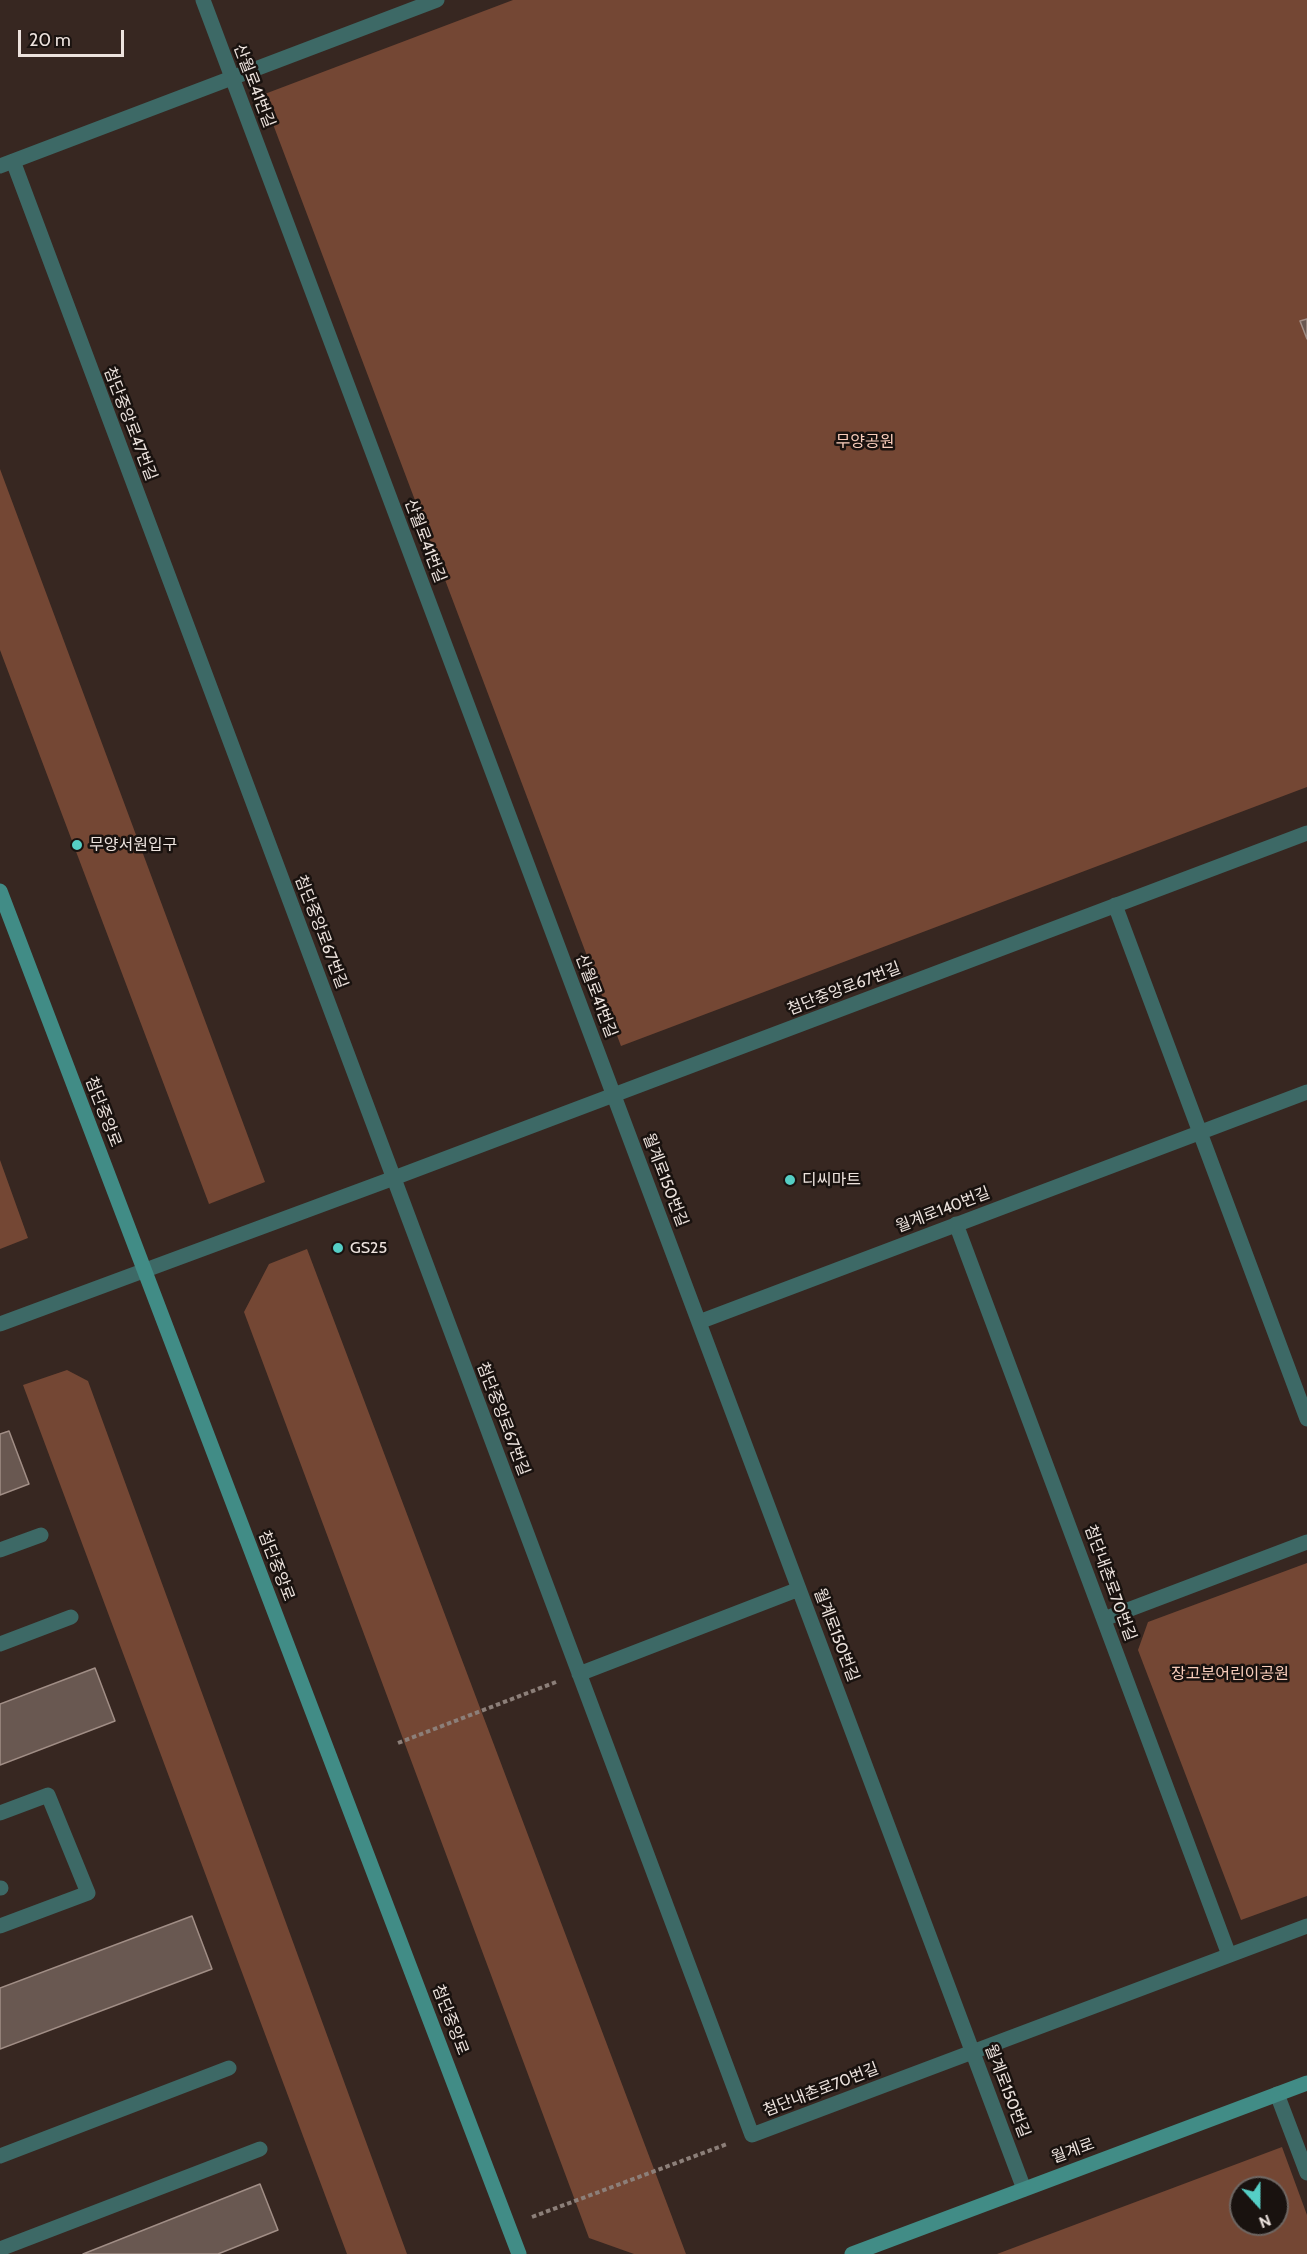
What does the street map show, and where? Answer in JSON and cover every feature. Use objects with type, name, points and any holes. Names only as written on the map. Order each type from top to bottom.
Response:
[{"type":"street","name":"산월로41번길","points":[[203,0],[614,1095]]},
{"type":"street","name":"첨단중앙로47번길","points":[[214,698],[6,164],[436,0]]},
{"type":"street","name":"첨단중앙로67번길","points":[[214,698],[579,1674]]},
{"type":"street","name":"첨단중앙로67번길","points":[[0,1324],[1307,833]]},
{"type":"street","name":"첨단중앙로","points":[[0,891],[519,2254]]},
{"type":"street","points":[[1115,905],[1307,1419]]},
{"type":"street","name":"월계로140번길","points":[[699,1322],[1307,1092]]},
{"type":"street","name":"월계로150번길","points":[[614,1095],[1024,2189]]},
{"type":"street","name":"첨단내촌로70번길","points":[[956,1224],[1229,1955]]},
{"type":"street","points":[[0,1550],[41,1534]]},
{"type":"street","points":[[1104,1619],[1307,1542]]},
{"type":"street","points":[[579,1674],[799,1589]]},
{"type":"street","points":[[0,1644],[71,1617]]},
{"type":"street","name":"첨단내촌로70번길","points":[[579,1674],[752,2135],[1307,1926]]},
{"type":"street","points":[[0,1813],[48,1794],[87,1893],[0,1926]]},
{"type":"street","points":[[0,2156],[229,2068]]},
{"type":"street","name":"월계로","points":[[852,2254],[1307,2084]]},
{"type":"street","points":[[1277,2094],[1307,2173]]},
{"type":"street","points":[[0,2249],[260,2149]]},
{"type":"path","points":[[398,1743],[579,1674]]},
{"type":"path","points":[[509,2226],[752,2135]]},
{"type":"green space","name":"무양공원","points":[[513,0],[1307,0],[1307,787],[621,1046],[262,95]]},
{"type":"green space","points":[[0,469],[265,1182],[209,1204],[0,650]]},
{"type":"green space","points":[[0,1160],[28,1238],[0,1249]]},
{"type":"green space","points":[[307,1249],[686,2254],[634,2254],[589,2238],[244,1312],[269,1264]]},
{"type":"green space","points":[[67,1370],[88,1381],[407,2254],[347,2254],[23,1385]]},
{"type":"green space","name":"장고분어린이공원","points":[[1307,1563],[1307,1896],[1241,1920],[1138,1650],[1148,1622]]},
{"type":"green space","points":[[1282,2147],[1307,2215],[1307,2254],[997,2254]]},
{"type":"building","points":[[1307,319],[1307,339],[1300,321]]},
{"type":"building","points":[[9,1431],[29,1484],[0,1495],[0,1434]]},
{"type":"building","points":[[95,1668],[115,1721],[0,1765],[0,1704]]},
{"type":"building","points":[[192,1916],[212,1969],[0,2049],[0,1988]]},
{"type":"building","points":[[260,2184],[278,2230],[218,2254],[83,2254]]},
{"type":"place","name":"무양서원입구","points":[[77,845]]},
{"type":"place","name":"디씨마트","points":[[790,1180]]},
{"type":"place","name":"GS25","points":[[338,1248]]}]
